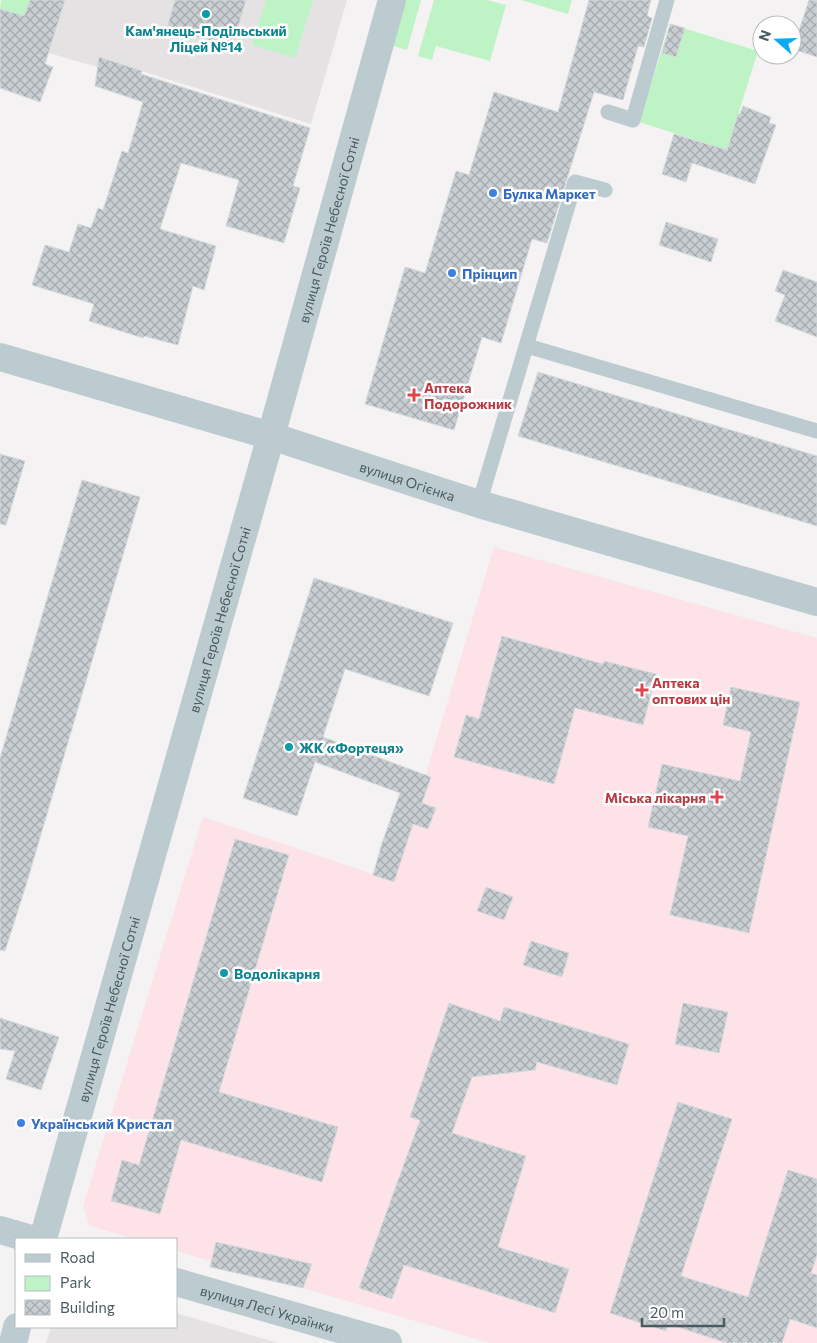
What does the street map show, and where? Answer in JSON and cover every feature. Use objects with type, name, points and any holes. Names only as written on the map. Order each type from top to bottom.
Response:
[{"type":"street","name":"вулиця Героїв Небесної Сотні","points":[[43,1238],[271,436],[392,0]]},
{"type":"street","name":"вулиця Огієнка","points":[[0,357],[271,436],[479,504],[817,602]]},
{"type":"street","points":[[0,1230],[28,1238]]},
{"type":"street","name":"вулиця Лесі Українки","points":[[178,1283],[388,1343]]},
{"type":"street","points":[[13,1343],[17,1328]]},
{"type":"lane","points":[[608,112],[633,120],[667,0]]},
{"type":"lane","points":[[479,504],[574,182],[604,190]]},
{"type":"lane","points":[[527,346],[817,431]]},
{"type":"shaded area","points":[[30,0],[347,0],[311,124],[100,58],[97,67],[15,43]]},
{"type":"shaded area","points":[[494,547],[817,638],[817,1343],[490,1343],[178,1252],[178,1238],[132,1238],[90,1226],[83,1206],[203,817],[394,881]]},
{"type":"shaded area","points":[[178,1314],[278,1343],[46,1343],[51,1328],[178,1328]]},
{"type":"green space","points":[[1,0],[30,0],[15,43],[0,9]]},
{"type":"green space","points":[[266,0],[313,0],[295,58],[252,45]]},
{"type":"green space","points":[[400,0],[421,0],[407,50],[387,44]]},
{"type":"green space","points":[[434,0],[487,0],[506,5],[490,61],[436,46],[432,60],[418,56]]},
{"type":"green space","points":[[521,0],[572,0],[568,14]]},
{"type":"green space","points":[[670,24],[752,49],[752,65],[754,65],[720,172],[701,166],[708,144],[639,122]]},
{"type":"building","points":[[30,0],[65,0],[45,64],[53,67],[40,102],[0,88],[0,9],[24,16]]},
{"type":"building","name":"Кам'янець-Подільський Ліцей №14","points":[[175,0],[246,0],[232,47],[167,28]]},
{"type":"building","points":[[589,0],[651,0],[647,16],[652,18],[644,47],[638,46],[623,100],[594,92],[547,243],[532,239],[501,343],[482,337],[454,430],[365,404],[405,267],[425,273],[456,171],[469,175],[494,92],[558,112]]},
{"type":"building","points":[[809,0],[817,0],[817,57],[802,52],[802,21]]},
{"type":"building","points":[[670,24],[685,28],[676,57],[662,53]]},
{"type":"building","points":[[99,57],[142,71],[141,74],[310,128],[293,186],[300,188],[284,243],[226,226],[239,180],[181,163],[160,229],[216,246],[204,290],[193,286],[178,345],[144,336],[143,338],[89,321],[94,304],[32,285],[45,245],[69,252],[78,224],[91,228],[98,208],[103,210],[122,151],[128,153],[143,102],[95,86]]},
{"type":"building","points":[[743,106],[771,117],[769,123],[776,125],[755,184],[692,163],[686,182],[662,174],[674,134],[727,150],[738,114],[740,114]]},
{"type":"building","points":[[666,222],[718,239],[711,262],[659,245]]},
{"type":"building","points":[[783,270],[817,282],[817,337],[775,321],[785,295],[775,291]]},
{"type":"building","points":[[538,372],[817,456],[817,526],[518,436]]},
{"type":"building","points":[[0,454],[25,461],[6,525],[0,524]]},
{"type":"building","points":[[82,480],[140,497],[5,951],[0,950],[0,758]]},
{"type":"building","name":"ЖК «Фортеця»","points":[[314,578],[453,623],[429,696],[345,669],[323,737],[431,777],[422,803],[436,808],[428,829],[413,824],[394,882],[373,875],[400,793],[315,762],[297,816],[243,798]]},
{"type":"building","points":[[502,636],[603,664],[604,661],[656,674],[643,725],[575,708],[554,784],[454,757],[466,715],[479,719]]},
{"type":"building","name":"Міська лікарня","points":[[731,687],[800,702],[749,933],[670,915],[688,836],[648,827],[662,764],[740,781],[751,732],[723,725]]},
{"type":"building","name":"Водолікарня","points":[[235,839],[289,855],[219,1092],[338,1127],[322,1182],[181,1140],[160,1214],[111,1201],[122,1160],[139,1165]]},
{"type":"building","points":[[486,887],[513,897],[504,920],[477,911]]},
{"type":"building","points":[[531,941],[569,953],[562,977],[523,965]]},
{"type":"building","points":[[449,1003],[500,1021],[504,1007],[629,1044],[617,1085],[537,1062],[535,1070],[472,1077],[452,1133],[526,1156],[498,1247],[569,1269],[555,1313],[404,1265],[392,1299],[359,1288],[420,1120],[410,1117]]},
{"type":"building","points":[[683,1003],[728,1012],[719,1053],[675,1044]]},
{"type":"building","points":[[0,1018],[59,1037],[41,1090],[6,1079],[15,1051],[0,1049]]},
{"type":"building","points":[[678,1102],[732,1119],[681,1276],[748,1297],[788,1170],[817,1179],[817,1255],[811,1273],[817,1275],[817,1328],[790,1319],[782,1343],[727,1343],[668,1324],[666,1331],[610,1313]]},
{"type":"building","points":[[216,1242],[312,1264],[303,1288],[210,1267]]},
{"type":"place","name":"Кам'янець-Подільський Ліцей №14","points":[[206,14]]},
{"type":"place","name":"Булка Маркет","points":[[493,193]]},
{"type":"place","name":"Прінцип","points":[[452,273]]},
{"type":"place","name":"Аптека Подорожник","points":[[414,395]]},
{"type":"place","name":"Аптека оптових цін","points":[[642,690]]},
{"type":"place","name":"ЖК «Фортеця»","points":[[289,747]]},
{"type":"place","name":"Міська лікарня","points":[[717,797]]},
{"type":"place","name":"Водолікарня","points":[[224,973]]},
{"type":"place","name":"Український Кристал","points":[[21,1123]]}]
